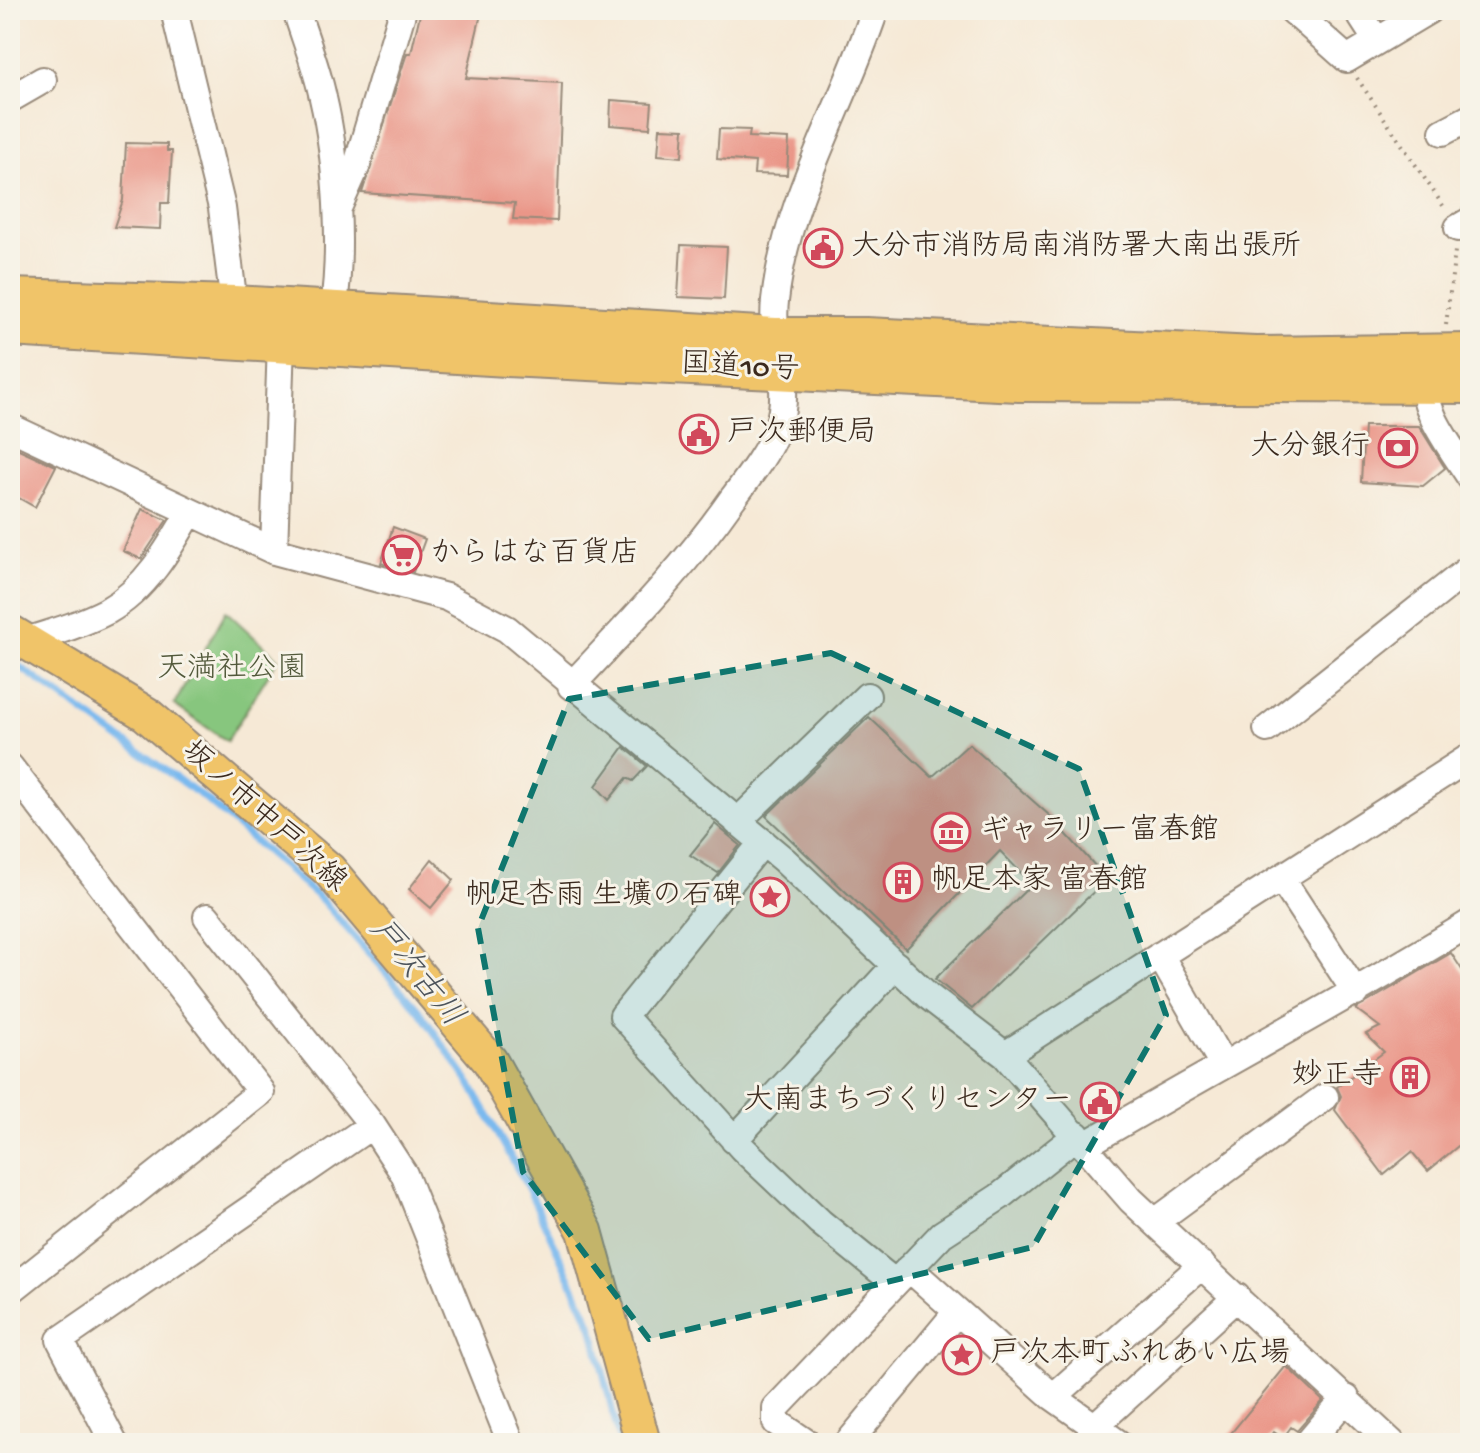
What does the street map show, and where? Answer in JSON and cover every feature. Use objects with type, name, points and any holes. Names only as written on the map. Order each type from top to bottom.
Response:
[{"type":"highway","name":"国道10号","points":[[10,298],[333,311],[778,354]]},
{"type":"highway","name":"国道10号","points":[[10,327],[281,341],[778,354],[866,337],[1439,362],[1470,384]]},
{"type":"main road","name":"坂ノ市中戸次線","points":[[15,640],[146,714],[329,870],[490,1061],[585,1231],[643,1443]]},
{"type":"street","points":[[174,10],[222,208],[234,305]]},
{"type":"street","points":[[296,10],[324,98],[337,209],[339,278],[333,311]]},
{"type":"street","points":[[337,209],[357,165],[403,10]]},
{"type":"street","points":[[571,686],[690,560],[745,482],[777,428],[786,397],[778,354],[775,302],[797,211],[875,10]]},
{"type":"street","points":[[1292,10],[1347,59],[1429,10]]},
{"type":"street","points":[[1357,10],[1377,41]]},
{"type":"street","points":[[10,99],[43,80]]},
{"type":"street","points":[[1443,132],[1470,118]]},
{"type":"street","points":[[274,551],[281,341]]},
{"type":"street","points":[[1439,362],[1431,418],[1470,477]]},
{"type":"street","points":[[10,427],[274,551],[446,597],[507,629],[571,686],[763,842],[928,996],[1005,1055],[1131,1200],[1392,1443]]},
{"type":"street","points":[[15,640],[107,610],[131,592],[166,555],[190,512]]},
{"type":"street","points":[[1267,729],[1470,568]]},
{"type":"street","points":[[737,822],[867,696]]},
{"type":"street","points":[[1005,1055],[1470,757]]},
{"type":"street","points":[[10,767],[261,1092],[10,1291]]},
{"type":"street","points":[[763,842],[623,1016],[734,1140],[820,1222],[956,1313],[1053,1397],[1118,1443]]},
{"type":"street","points":[[1281,878],[1356,993]]},
{"type":"street","points":[[207,917],[372,1125],[404,1174],[511,1443]]},
{"type":"street","points":[[807,1443],[776,1422],[776,1408],[942,1234],[1081,1140],[1356,993],[1470,923]]},
{"type":"street","points":[[1160,955],[1222,1063]]},
{"type":"street","points":[[734,1140],[896,965]]},
{"type":"street","points":[[1155,1222],[1325,1097]]},
{"type":"street","points":[[114,1443],[60,1340],[372,1125]]},
{"type":"street","points":[[1053,1397],[1202,1265]]},
{"type":"street","points":[[1095,1426],[1237,1297]]},
{"type":"street","points":[[848,1443],[956,1313]]},
{"type":"street","points":[[1308,1443],[1346,1398]]},
{"type":"path","points":[[1340,52],[1464,225],[1439,362]]},
{"type":"highlighted area","points":[[831,653],[1079,769],[1166,1015],[1033,1247],[649,1339],[523,1172],[478,928],[569,699]]},
{"type":"green space","name":"天満社公園","points":[[226,611],[278,659],[227,741],[174,705]]},
{"type":"building","points":[[421,10],[482,10],[466,78],[562,83],[557,221],[513,219],[515,203],[362,193],[407,53],[411,53]]},
{"type":"building","points":[[611,100],[652,103],[650,128],[610,125]]},
{"type":"building","points":[[660,128],[684,129],[682,157],[658,155]]},
{"type":"building","points":[[719,129],[750,130],[749,137],[789,139],[787,175],[754,174],[755,162],[717,159]]},
{"type":"building","points":[[126,143],[167,144],[167,151],[172,151],[169,203],[161,203],[160,229],[114,227],[123,200]]},
{"type":"building","points":[[681,245],[727,247],[724,299],[678,297]]},
{"type":"building","name":"大分銀行","points":[[1364,426],[1419,426],[1445,468],[1423,486],[1361,482]]},
{"type":"building","points":[[10,445],[56,466],[35,507],[10,493]]},
{"type":"building","points":[[142,509],[167,520],[141,559],[123,551]]},
{"type":"building","name":"からはな百貨店","points":[[393,527],[425,539],[413,572],[381,563]]},
{"type":"building","name":"帆足本家 富春館","points":[[869,717],[932,777],[969,744],[1050,816],[1107,879],[972,1009],[935,979],[1032,884],[1000,851],[906,949],[766,816]]},
{"type":"building","points":[[624,747],[647,766],[633,781],[627,778],[609,800],[596,786]]},
{"type":"building","points":[[715,824],[740,845],[718,873],[690,855]]},
{"type":"building","points":[[432,859],[454,880],[431,908],[409,889]]},
{"type":"building","name":"妙正寺","points":[[1451,953],[1470,982],[1470,1136],[1428,1171],[1412,1152],[1384,1175],[1335,1110],[1341,1096],[1337,1087],[1384,1052],[1366,1034],[1380,1027],[1356,1009]]},
{"type":"building","points":[[1286,1366],[1323,1401],[1297,1431],[1291,1427],[1283,1438],[1274,1432],[1266,1443],[1223,1443]]},
{"type":"waterway","name":"戸次古川","points":[[10,660],[207,800],[322,900],[420,1012],[471,1085],[528,1188],[592,1326],[620,1443]]},
{"type":"place","name":"大分市消防局南消防署大南出張所","points":[[823,248]]},
{"type":"place","name":"戸次郵便局","points":[[699,434]]},
{"type":"place","name":"大分銀行","points":[[1398,448]]},
{"type":"place","name":"からはな百貨店","points":[[402,555]]},
{"type":"place","name":"ギャラリー富春館","points":[[951,832]]},
{"type":"place","name":"帆足本家 富春館","points":[[903,882]]},
{"type":"place","name":"帆足杏雨 生壙の石碑","points":[[770,897]]},
{"type":"place","name":"妙正寺","points":[[1410,1077]]},
{"type":"place","name":"大南まちづくりセンター","points":[[1100,1102]]},
{"type":"place","name":"戸次本町ふれあい広場","points":[[962,1355]]}]
